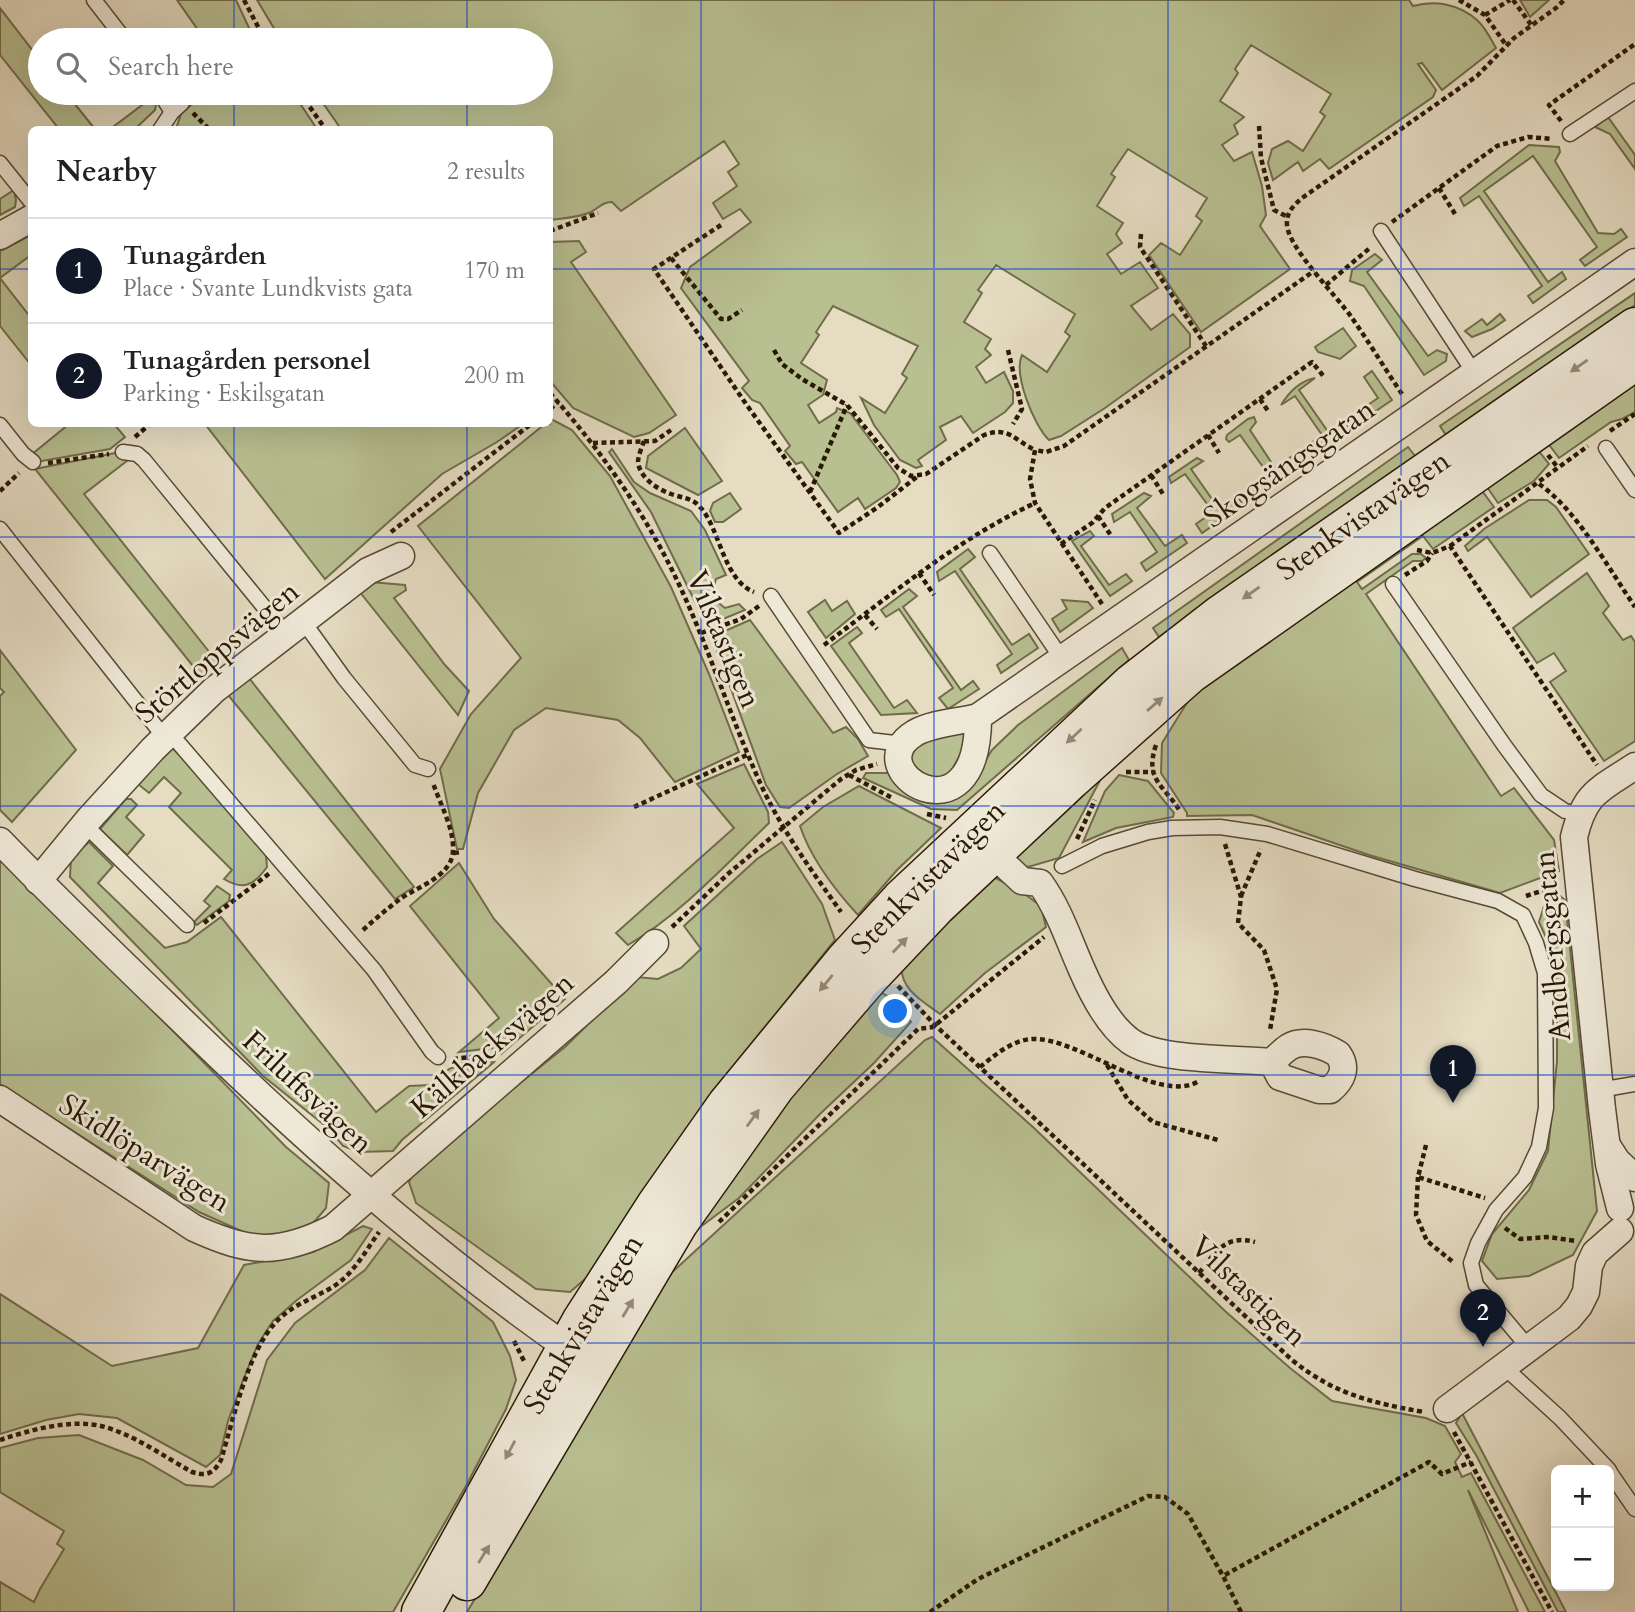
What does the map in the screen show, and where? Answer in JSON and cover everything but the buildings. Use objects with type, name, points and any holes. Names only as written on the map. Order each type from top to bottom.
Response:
[{"type":"main road","name":"Stenkvistavägen","points":[[983,842],[1132,683],[1170,652],[1635,327]]},
{"type":"main road","name":"Stenkvistavägen","points":[[448,1612],[656,1205],[727,1104],[846,958],[901,899],[983,842],[1190,674],[1635,361]]},
{"type":"main road","name":"Stenkvistavägen","points":[[421,1612],[580,1357]]},
{"type":"street","points":[[0,236],[28,220]]},
{"type":"street","name":"Skogsängsgatan","points":[[901,751],[913,734],[924,729],[978,717],[1635,262]]},
{"type":"street","name":"Störtloppsvägen","points":[[38,881],[84,824],[167,735],[214,690],[368,571],[401,556]]},
{"type":"street","points":[[901,751],[903,774],[927,791],[941,792],[954,785],[965,773],[975,754],[978,717]]},
{"type":"street","name":"Andbergsgatan","points":[[1628,1219],[1613,1183],[1599,1090],[1574,837],[1587,800],[1635,766]]},
{"type":"street","name":"Friluftsvägen","points":[[0,841],[265,1101],[393,1214],[580,1357]]},
{"type":"street","points":[[983,842],[1022,881],[1040,883],[1050,897],[1090,987],[1122,1035],[1149,1049],[1225,1060],[1264,1061]]},
{"type":"street","name":"Kälkbacksvägen","points":[[370,1194],[616,982],[655,943]]},
{"type":"street","name":"Skidlöparvägen","points":[[0,1099],[194,1227],[227,1243],[254,1248],[282,1247],[308,1241],[334,1228],[370,1194]]},
{"type":"street","points":[[1607,1146],[1617,1161],[1635,1178]]},
{"type":"street","points":[[1443,1415],[1569,1318],[1586,1292],[1589,1266],[1595,1253],[1628,1219]]},
{"type":"lane","points":[[94,0],[116,28]]},
{"type":"lane","points":[[1570,134],[1635,91]]},
{"type":"lane","points":[[163,126],[177,107],[175,105]]},
{"type":"lane","points":[[0,163],[28,198]]},
{"type":"lane","points":[[1381,231],[1475,374]]},
{"type":"lane","points":[[0,425],[23,454],[33,462]]},
{"type":"lane","points":[[1603,443],[1635,491]]},
{"type":"lane","points":[[123,452],[137,454],[145,460],[294,628],[344,678],[415,765],[428,769]]},
{"type":"lane","points":[[0,529],[167,735],[385,985],[432,1052],[439,1057]]},
{"type":"lane","points":[[990,553],[1062,659]]},
{"type":"lane","points":[[1393,584],[1541,795],[1565,811],[1580,814]]},
{"type":"lane","points":[[771,596],[869,740],[901,751]]},
{"type":"lane","points":[[84,824],[187,925]]},
{"type":"lane","points":[[1066,864],[1102,846],[1148,832],[1189,827],[1220,827],[1267,834],[1498,901],[1522,915],[1536,943],[1545,973],[1546,1108],[1539,1147],[1525,1177],[1498,1209],[1478,1243],[1471,1263],[1476,1285],[1529,1348]]},
{"type":"lane","points":[[1599,1090],[1635,1084]]},
{"type":"lane","points":[[1504,1367],[1560,1418],[1604,1465]]},
{"type":"lane","points":[[1614,1478],[1635,1509]]},
{"type":"path","points":[[244,0],[259,28]]},
{"type":"path","points":[[1459,0],[1485,15],[1506,46]]},
{"type":"path","points":[[1485,15],[1512,0],[1532,26]]},
{"type":"path","points":[[1416,415],[1352,318],[1293,240],[1288,229],[1288,217],[1292,207],[1302,198],[1477,76],[1506,46],[1564,0]]},
{"type":"path","points":[[1326,285],[1371,246],[1381,231],[1497,146],[1528,137],[1552,140],[1570,134],[1549,105],[1635,44]]},
{"type":"path","points":[[308,105],[323,126]]},
{"type":"path","points":[[1259,126],[1261,158],[1274,210],[1288,217]]},
{"type":"path","points":[[1439,188],[1455,214]]},
{"type":"path","points":[[553,230],[598,213]]},
{"type":"path","points":[[721,225],[654,269],[738,394],[839,533],[918,477],[994,431],[1012,435],[1035,450],[1046,452],[1064,446],[1314,271]]},
{"type":"path","points":[[1141,234],[1140,247],[1206,346]]},
{"type":"path","points":[[671,258],[721,319],[728,319],[742,310]]},
{"type":"path","points":[[774,350],[782,364],[847,405],[898,468],[918,477]]},
{"type":"path","points":[[1008,350],[1022,409],[1013,424]]},
{"type":"path","points":[[1061,544],[1092,523],[1105,508],[1312,362],[1325,378]]},
{"type":"path","name":"Vilstastigen","points":[[553,396],[592,443],[629,494],[648,526],[701,634],[749,754],[783,828],[841,912]]},
{"type":"path","points":[[1259,399],[1268,411]]},
{"type":"path","points":[[553,406],[558,402]]},
{"type":"path","points":[[810,492],[847,405]]},
{"type":"path","points":[[1603,443],[1635,414]]},
{"type":"path","points":[[368,571],[376,550],[386,536],[527,427]]},
{"type":"path","points":[[592,443],[655,441],[671,430]]},
{"type":"path","points":[[1208,435],[1219,453]]},
{"type":"path","points":[[644,441],[638,461],[645,478],[668,493],[694,501],[703,509],[733,573],[750,591],[771,596]]},
{"type":"path","points":[[1414,550],[1432,553],[1450,546],[1590,445]]},
{"type":"path","points":[[1035,450],[1030,480],[1034,503],[1115,623]]},
{"type":"path","points":[[0,491],[16,474],[33,462],[47,463],[123,452]]},
{"type":"path","points":[[1151,475],[1163,494]]},
{"type":"path","points":[[1539,484],[1551,492],[1569,512],[1635,607]]},
{"type":"path","points":[[811,655],[919,573],[1003,517],[1034,503]]},
{"type":"path","points":[[1098,516],[1112,537]]},
{"type":"path","points":[[1450,546],[1600,769]]},
{"type":"path","points":[[1393,584],[1427,561],[1432,553]]},
{"type":"path","points":[[919,573],[934,595]]},
{"type":"path","points":[[701,634],[741,619],[771,596]]},
{"type":"path","points":[[865,615],[877,629]]},
{"type":"path","points":[[1160,736],[1152,757],[1154,779],[1178,807],[1189,827]]},
{"type":"path","points":[[655,943],[729,873],[849,775],[901,751]]},
{"type":"path","points":[[634,807],[749,754]]},
{"type":"path","points":[[349,943],[380,915],[444,871],[454,853],[450,831],[428,769]]},
{"type":"path","points":[[1115,772],[1154,772]]},
{"type":"path","points":[[1066,864],[1099,794]]},
{"type":"path","points":[[1220,827],[1241,897]]},
{"type":"path","points":[[1264,1061],[1277,989],[1264,950],[1238,923],[1241,897],[1267,834]]},
{"type":"path","points":[[454,853],[462,852]]},
{"type":"path","points":[[187,925],[194,931],[281,864]]},
{"type":"path","points":[[1498,901],[1521,897],[1578,879]]},
{"type":"path","points":[[713,1228],[918,1029],[935,1025],[1053,930],[1057,913]]},
{"type":"path","name":"Vilstastigen","points":[[897,985],[935,1025],[1292,1360],[1323,1383],[1369,1401],[1443,1415]]},
{"type":"path","points":[[980,1067],[1007,1046],[1031,1039],[1060,1043],[1161,1084],[1189,1087],[1211,1074],[1225,1060]]},
{"type":"path","points":[[439,1057],[447,1059],[492,1055],[502,1059],[512,1070]]},
{"type":"path","points":[[1107,1064],[1129,1100],[1153,1122],[1218,1140]]},
{"type":"path","points":[[1426,1145],[1418,1177],[1416,1215],[1427,1241],[1449,1261],[1473,1271]]},
{"type":"path","points":[[1418,1177],[1498,1209],[1510,1233],[1520,1239],[1549,1237],[1583,1242]]},
{"type":"path","points":[[0,1440],[36,1430],[70,1425],[101,1426],[114,1430],[192,1472],[206,1475],[212,1473],[221,1460],[251,1364],[266,1334],[289,1310],[344,1278],[393,1214]]},
{"type":"path","points":[[1199,1273],[1221,1247],[1240,1238],[1255,1242]]},
{"type":"path","points":[[522,1314],[508,1334],[519,1347],[525,1365]]},
{"type":"path","points":[[1443,1415],[1552,1612]]},
{"type":"path","points":[[1223,1576],[1429,1462],[1442,1474],[1471,1462]]},
{"type":"path","points":[[930,1612],[978,1579],[1148,1496],[1165,1497],[1188,1514],[1241,1612]]},
{"type":"green space","points":[[177,0],[236,0],[249,28],[197,28]]},
{"type":"green space","points":[[257,0],[1409,0],[1413,6],[1430,3],[1462,10],[1480,23],[1496,48],[1442,90],[1422,63],[1418,64],[1436,90],[1433,97],[1329,169],[1320,159],[1303,171],[1298,162],[1273,180],[1268,163],[1272,149],[1288,141],[1303,151],[1325,116],[1320,112],[1331,94],[1251,45],[1235,69],[1238,73],[1220,101],[1244,117],[1234,125],[1238,134],[1222,145],[1234,161],[1252,152],[1262,186],[1266,215],[1260,226],[1290,269],[1201,332],[1149,255],[1161,243],[1180,255],[1202,221],[1196,216],[1207,198],[1128,149],[1111,174],[1115,177],[1097,206],[1123,223],[1116,234],[1122,243],[1107,254],[1121,274],[1140,262],[1158,288],[1131,306],[1151,330],[1173,314],[1190,334],[1190,347],[1061,436],[1049,440],[1037,423],[1026,399],[1020,364],[1022,355],[1047,372],[1070,336],[1065,332],[1075,314],[996,265],[978,290],[982,293],[964,322],[991,339],[985,349],[991,355],[976,367],[986,383],[1004,372],[1013,391],[1013,403],[1005,412],[973,433],[961,416],[940,427],[946,440],[918,460],[922,466],[916,468],[900,460],[874,425],[861,398],[885,413],[907,378],[902,374],[918,346],[833,306],[801,363],[827,380],[823,395],[808,405],[819,423],[836,412],[837,408],[850,413],[900,482],[896,488],[865,509],[858,498],[838,512],[802,462],[796,464],[785,451],[790,446],[760,403],[752,400],[742,388],[749,381],[681,288],[690,267],[751,222],[740,209],[723,219],[713,203],[737,186],[728,172],[739,164],[724,141],[621,211],[609,202],[586,214],[553,220],[553,126],[339,126],[324,105],[553,105],[553,28],[274,28]]},
{"type":"green space","points":[[1520,0],[1549,0],[1530,17]]},
{"type":"green space","points":[[0,8],[28,44],[28,90],[0,55]]},
{"type":"green space","points":[[40,105],[76,105],[93,126],[57,126]]},
{"type":"green space","points":[[142,105],[156,105],[155,110],[138,126],[114,126]]},
{"type":"green space","points":[[191,105],[301,105],[315,126],[177,126],[181,114]]},
{"type":"green space","points":[[1608,117],[1635,155],[1635,169],[1610,134],[1595,127]]},
{"type":"green space","points":[[1529,145],[1559,147],[1560,152],[1555,161],[1598,233],[1614,234],[1621,229],[1627,237],[1585,266],[1580,260],[1597,247],[1533,156],[1484,191],[1548,282],[1562,272],[1566,279],[1533,303],[1528,296],[1542,286],[1479,196],[1464,206],[1460,198]]},
{"type":"green space","points":[[14,190],[15,207],[0,215],[0,199]]},
{"type":"green space","points":[[28,237],[28,257],[0,278],[0,251]]},
{"type":"green space","points":[[579,241],[586,252],[571,262],[676,415],[649,433],[634,437],[573,408],[553,385],[553,242]]},
{"type":"green space","points":[[1375,254],[1382,260],[1367,272],[1428,356],[1437,350],[1447,354],[1446,361],[1424,375],[1364,286],[1350,281],[1352,270]]},
{"type":"green space","points":[[0,278],[28,314],[28,361],[0,326]]},
{"type":"green space","points":[[1635,293],[1635,305],[1446,435],[1440,426]]},
{"type":"green space","points":[[1500,314],[1505,320],[1492,329],[1472,337],[1465,331],[1482,319],[1487,325]]},
{"type":"green space","points":[[1343,328],[1356,346],[1340,359],[1318,352],[1315,347]]},
{"type":"green space","points":[[1372,371],[1392,400],[1367,417],[1362,409],[1378,398],[1364,377]]},
{"type":"green space","points":[[1315,378],[1299,390],[1329,433],[1345,422],[1350,430],[1313,456],[1306,447],[1322,435],[1295,396],[1281,405],[1295,388]]},
{"type":"green space","points":[[1635,380],[1635,412],[1611,422],[1559,458],[1547,442]]},
{"type":"green space","points":[[1254,417],[1256,422],[1250,430],[1275,468],[1291,457],[1298,467],[1258,495],[1252,486],[1268,474],[1240,435],[1229,442],[1226,439],[1227,435]]},
{"type":"green space","points":[[553,420],[572,430],[610,476],[671,587],[739,752],[675,782],[640,738],[618,720],[546,708],[514,730],[478,793],[463,849],[457,849],[440,769],[471,714],[521,658],[418,526],[541,427],[553,427]]},
{"type":"green space","points":[[65,427],[117,427],[125,437],[110,449],[36,462],[31,455]]},
{"type":"green space","points":[[207,427],[519,427],[442,474],[325,579]]},
{"type":"green space","points":[[685,428],[722,481],[698,495],[646,468],[648,456]]},
{"type":"green space","points":[[1408,447],[1415,456],[1159,637],[1153,628]]},
{"type":"green space","points":[[612,449],[634,482],[650,493],[691,511],[705,530],[726,575],[716,579],[711,597],[725,608],[739,604],[745,610],[711,624],[703,618],[651,512],[609,452]]},
{"type":"green space","points":[[1538,450],[1549,464],[1534,481],[1498,503],[1485,484]]},
{"type":"green space","points":[[120,452],[132,457],[84,494],[218,663],[201,676],[35,469]]},
{"type":"green space","points":[[1197,458],[1203,461],[1191,469],[1219,509],[1237,496],[1243,505],[1202,533],[1196,524],[1213,512],[1185,474],[1171,483],[1169,477]]},
{"type":"green space","points":[[1480,488],[1494,507],[1433,549],[1423,536],[1357,582],[1362,589],[1412,554],[1421,554],[1426,558],[1413,561],[1366,594],[1501,796],[1514,788],[1554,840],[1559,871],[1500,893],[1369,855],[1252,815],[1187,816],[1161,773],[1162,743],[1190,698]]},
{"type":"green space","points":[[730,493],[741,509],[723,522],[715,522],[710,511],[713,503]]},
{"type":"green space","points":[[1144,493],[1151,496],[1137,508],[1165,546],[1182,535],[1187,543],[1146,571],[1141,563],[1157,552],[1130,512],[1114,522],[1112,514]]},
{"type":"green space","points":[[1529,500],[1547,500],[1556,507],[1589,554],[1531,597],[1487,537],[1468,551],[1465,546],[1484,529]]},
{"type":"green space","points":[[1090,531],[1094,536],[1081,546],[1109,585],[1126,574],[1132,581],[1110,596],[1072,541]]},
{"type":"green space","points":[[968,549],[975,557],[960,569],[1012,645],[1029,634],[1038,648],[1001,673],[997,665],[1012,654],[955,571],[939,581],[937,572]]},
{"type":"green space","points":[[1587,573],[1609,606],[1603,613],[1623,640],[1631,636],[1635,642],[1635,741],[1604,761],[1550,682],[1566,671],[1554,653],[1537,663],[1513,628]]},
{"type":"green space","points":[[370,582],[405,585],[406,590],[394,598],[445,665],[469,691],[458,715],[359,591]]},
{"type":"green space","points":[[909,589],[917,596],[903,607],[961,690],[973,681],[979,689],[948,709],[939,698],[953,688],[899,609],[886,617],[881,610]]},
{"type":"green space","points":[[825,600],[832,611],[847,601],[855,614],[826,638],[808,612]]},
{"type":"green space","points":[[1062,600],[1088,602],[1093,608],[1060,632],[1052,619],[1067,609]]},
{"type":"green space","points":[[750,620],[833,733],[846,727],[858,739],[868,756],[789,808],[780,807],[766,785],[715,645],[718,634]]},
{"type":"green space","points":[[857,627],[862,633],[849,643],[894,708],[907,700],[917,713],[881,715],[831,646]]},
{"type":"green space","points":[[1122,648],[1129,660],[957,810],[931,809],[863,778],[866,773],[889,773],[906,788],[976,776],[992,750],[1018,725]]},
{"type":"green space","points":[[0,650],[76,750],[12,822],[0,810],[0,696],[4,692],[0,688]]},
{"type":"green space","points":[[249,678],[414,887],[395,899],[228,695]]},
{"type":"green space","points":[[935,734],[963,734],[967,739],[948,777],[924,780],[910,761],[912,748]]},
{"type":"green space","points":[[171,747],[266,855],[267,867],[253,882],[237,885],[224,879],[232,870],[169,807],[181,793],[164,777],[149,793],[138,784]]},
{"type":"green space","points":[[744,764],[768,812],[769,823],[684,904],[628,945],[616,933],[734,828],[697,784]]},
{"type":"green space","points":[[1105,771],[1059,858],[1028,867],[1013,862],[1032,822]]},
{"type":"green space","points":[[1119,775],[1148,781],[1174,813],[1173,817],[1116,828],[1083,842],[1105,791]]},
{"type":"green space","points":[[859,786],[941,828],[897,870],[858,915],[824,874],[800,826],[823,807]]},
{"type":"green space","points":[[126,799],[131,799],[137,805],[126,817],[144,835],[127,855],[100,829]]},
{"type":"green space","points":[[89,842],[113,866],[98,883],[165,948],[187,942],[221,917],[376,1112],[409,1086],[430,1085],[449,1069],[474,1058],[494,1062],[402,1140],[393,1151],[359,1152],[343,1146],[328,1128],[263,1076],[70,877],[71,858]]},
{"type":"green space","points":[[782,842],[822,904],[835,940],[717,1087],[592,1273],[570,1292],[536,1289],[416,1203],[409,1182],[417,1166],[565,1047],[636,977],[658,979],[681,968],[701,949],[684,926],[757,859]]},
{"type":"green space","points":[[0,853],[286,1147],[329,1183],[326,1208],[309,1228],[280,1235],[250,1235],[199,1212],[0,1084]]},
{"type":"green space","points":[[459,863],[494,919],[565,999],[501,1054],[492,1048],[459,1052],[499,1018],[410,906]]},
{"type":"green space","points":[[990,875],[1041,906],[1046,927],[985,973],[940,1014],[908,987],[902,972],[902,963]]},
{"type":"green space","points":[[217,886],[230,895],[229,901],[197,925],[194,922],[210,906],[204,901]]},
{"type":"green space","points":[[1560,896],[1565,900],[1597,1211],[1573,1255],[1529,1276],[1497,1279],[1482,1261],[1492,1234],[1529,1190],[1548,1151],[1557,1061],[1557,983],[1553,953],[1539,922],[1547,897]]},
{"type":"green space","points":[[881,992],[897,1003],[911,1022],[874,1063],[821,1113],[739,1198],[695,1231],[760,1133]]},
{"type":"green space","points":[[932,1037],[1034,1128],[1225,1311],[1332,1401],[1426,1418],[1445,1426],[1461,1454],[1455,1462],[1462,1477],[1471,1473],[1545,1612],[1529,1612],[1468,1490],[1518,1612],[467,1612],[668,1276],[925,1040]]},
{"type":"green space","points":[[363,1226],[372,1229],[351,1260],[273,1321],[258,1344],[228,1421],[220,1455],[206,1467],[117,1418],[79,1414],[46,1420],[0,1434],[0,1294],[112,1366],[198,1348],[244,1265],[313,1252]]},
{"type":"green space","points":[[389,1238],[493,1322],[510,1356],[516,1380],[506,1409],[466,1486],[393,1612],[0,1612],[0,1582],[34,1602],[64,1549],[57,1544],[64,1531],[0,1492],[0,1448],[38,1438],[79,1435],[143,1460],[186,1485],[213,1487],[231,1474],[267,1360],[295,1323],[365,1270]]},
{"type":"green space","points":[[1462,1413],[1551,1583],[1551,1591],[1555,1591],[1566,1612],[1558,1612],[1476,1455],[1456,1423]]},
{"type":"place","name":"Tunagården","points":[[1453,1103]]},
{"type":"place","name":"Tunagården personel","points":[[1483,1347]]}]
